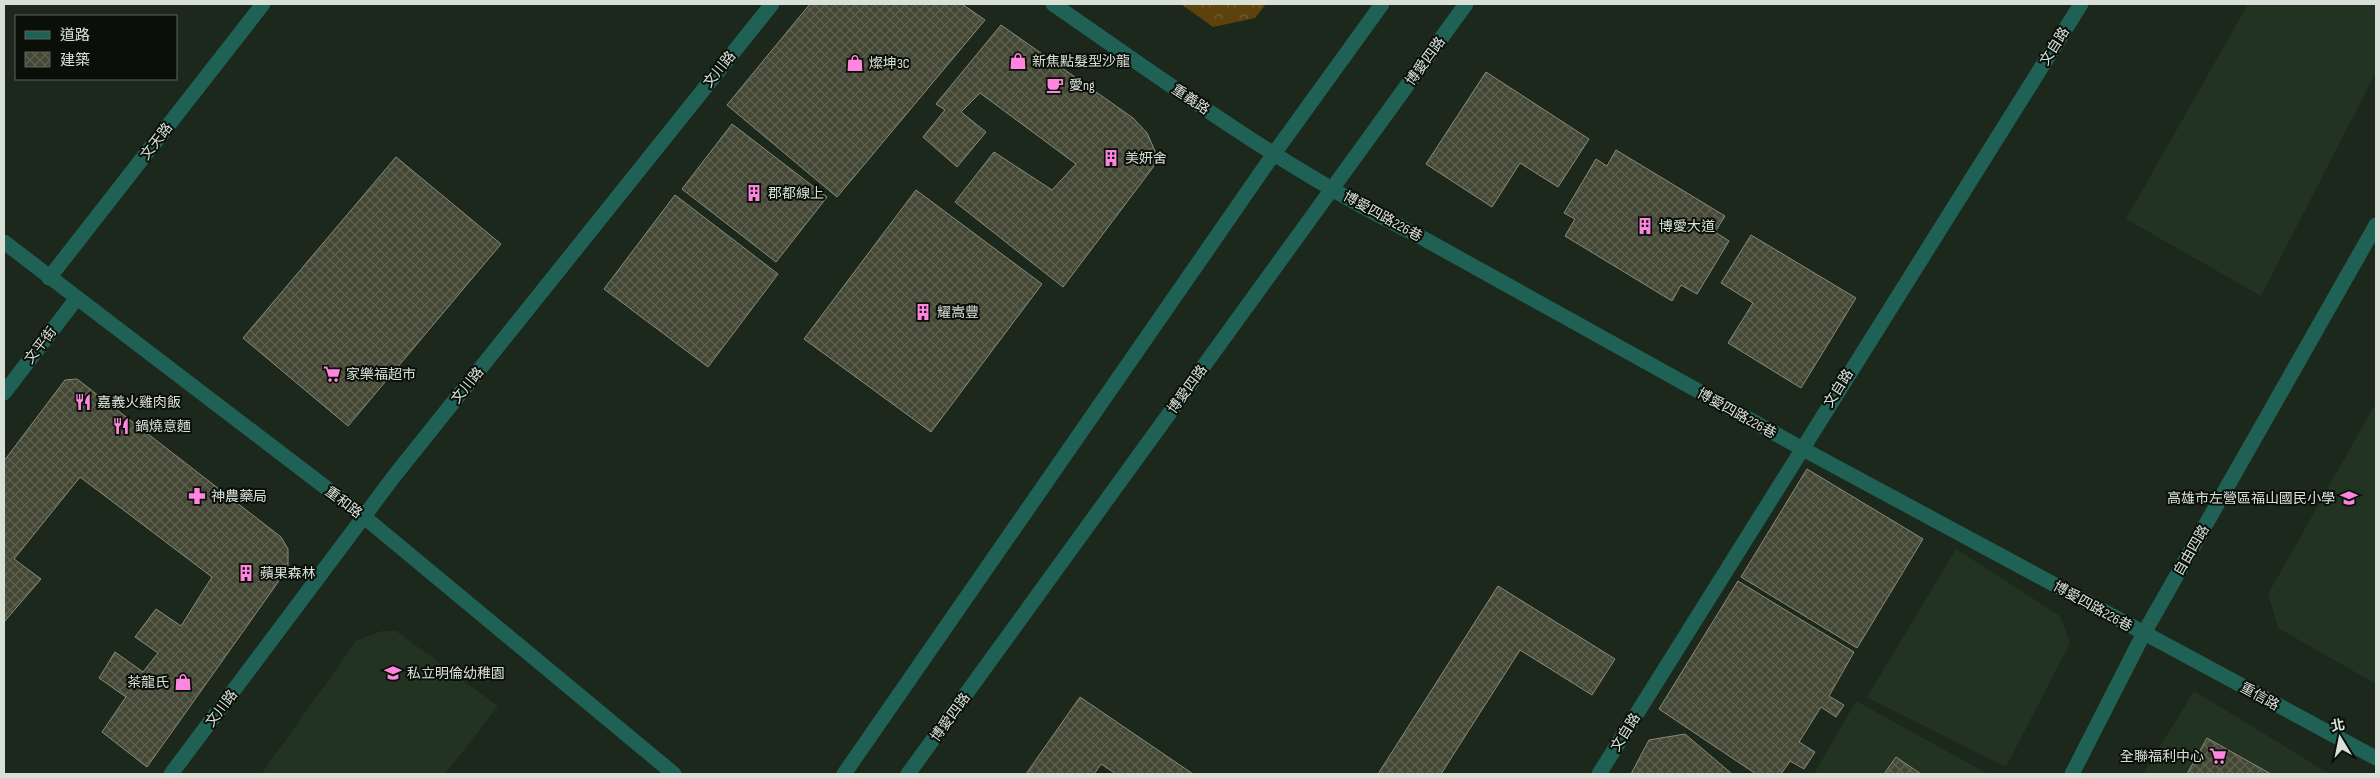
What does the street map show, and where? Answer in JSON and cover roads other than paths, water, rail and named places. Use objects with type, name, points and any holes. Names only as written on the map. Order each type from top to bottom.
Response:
[{"type":"street","name":"文天路","points":[[49,278],[263,4]]},
{"type":"street","name":"文川路","points":[[171,774],[363,516],[772,4]]},
{"type":"street","name":"重義路","points":[[1053,4],[1274,155],[1333,188]]},
{"type":"street","points":[[844,774],[1274,155],[1382,4]]},
{"type":"street","name":"博愛四路","points":[[908,774],[1466,4]]},
{"type":"street","name":"文自路","points":[[1599,774],[1801,448],[2081,4]]},
{"type":"street","name":"博愛四路226巷","points":[[1333,188],[1379,216],[1419,236],[1801,448],[2144,633]]},
{"type":"street","name":"自由四路","points":[[2072,774],[2144,633],[2376,225]]},
{"type":"street","name":"重和路","points":[[4,242],[363,516],[674,774]]},
{"type":"street","name":"文平街","points":[[4,393],[77,298]]},
{"type":"street","name":"重信路","points":[[2144,633],[2376,758]]},
{"type":"place","name":"新焦點髮型沙龍","points":[[1018,61]]},
{"type":"place","name":"燦坤3C","points":[[855,63]]},
{"type":"place","name":"愛ng","points":[[1055,85]]},
{"type":"place","name":"美妍舍","points":[[1111,158]]},
{"type":"place","name":"郡都線上","points":[[754,193]]},
{"type":"place","name":"博愛大道","points":[[1645,226]]},
{"type":"place","name":"耀嵩豐","points":[[923,312]]},
{"type":"place","name":"家樂福超市","points":[[332,374]]},
{"type":"place","name":"嘉義火雞肉飯","points":[[83,402]]},
{"type":"place","name":"鍋燒意麵","points":[[121,426]]},
{"type":"place","name":"神農藥局","points":[[197,496]]},
{"type":"place","name":"高雄市左營區福山國民小學","points":[[2349,498]]},
{"type":"place","name":"蘋果森林","points":[[246,573]]},
{"type":"place","name":"私立明倫幼稚園","points":[[393,673]]},
{"type":"place","name":"茶龍氏","points":[[183,682]]},
{"type":"place","name":"全聯福利中心","points":[[2218,756]]}]
